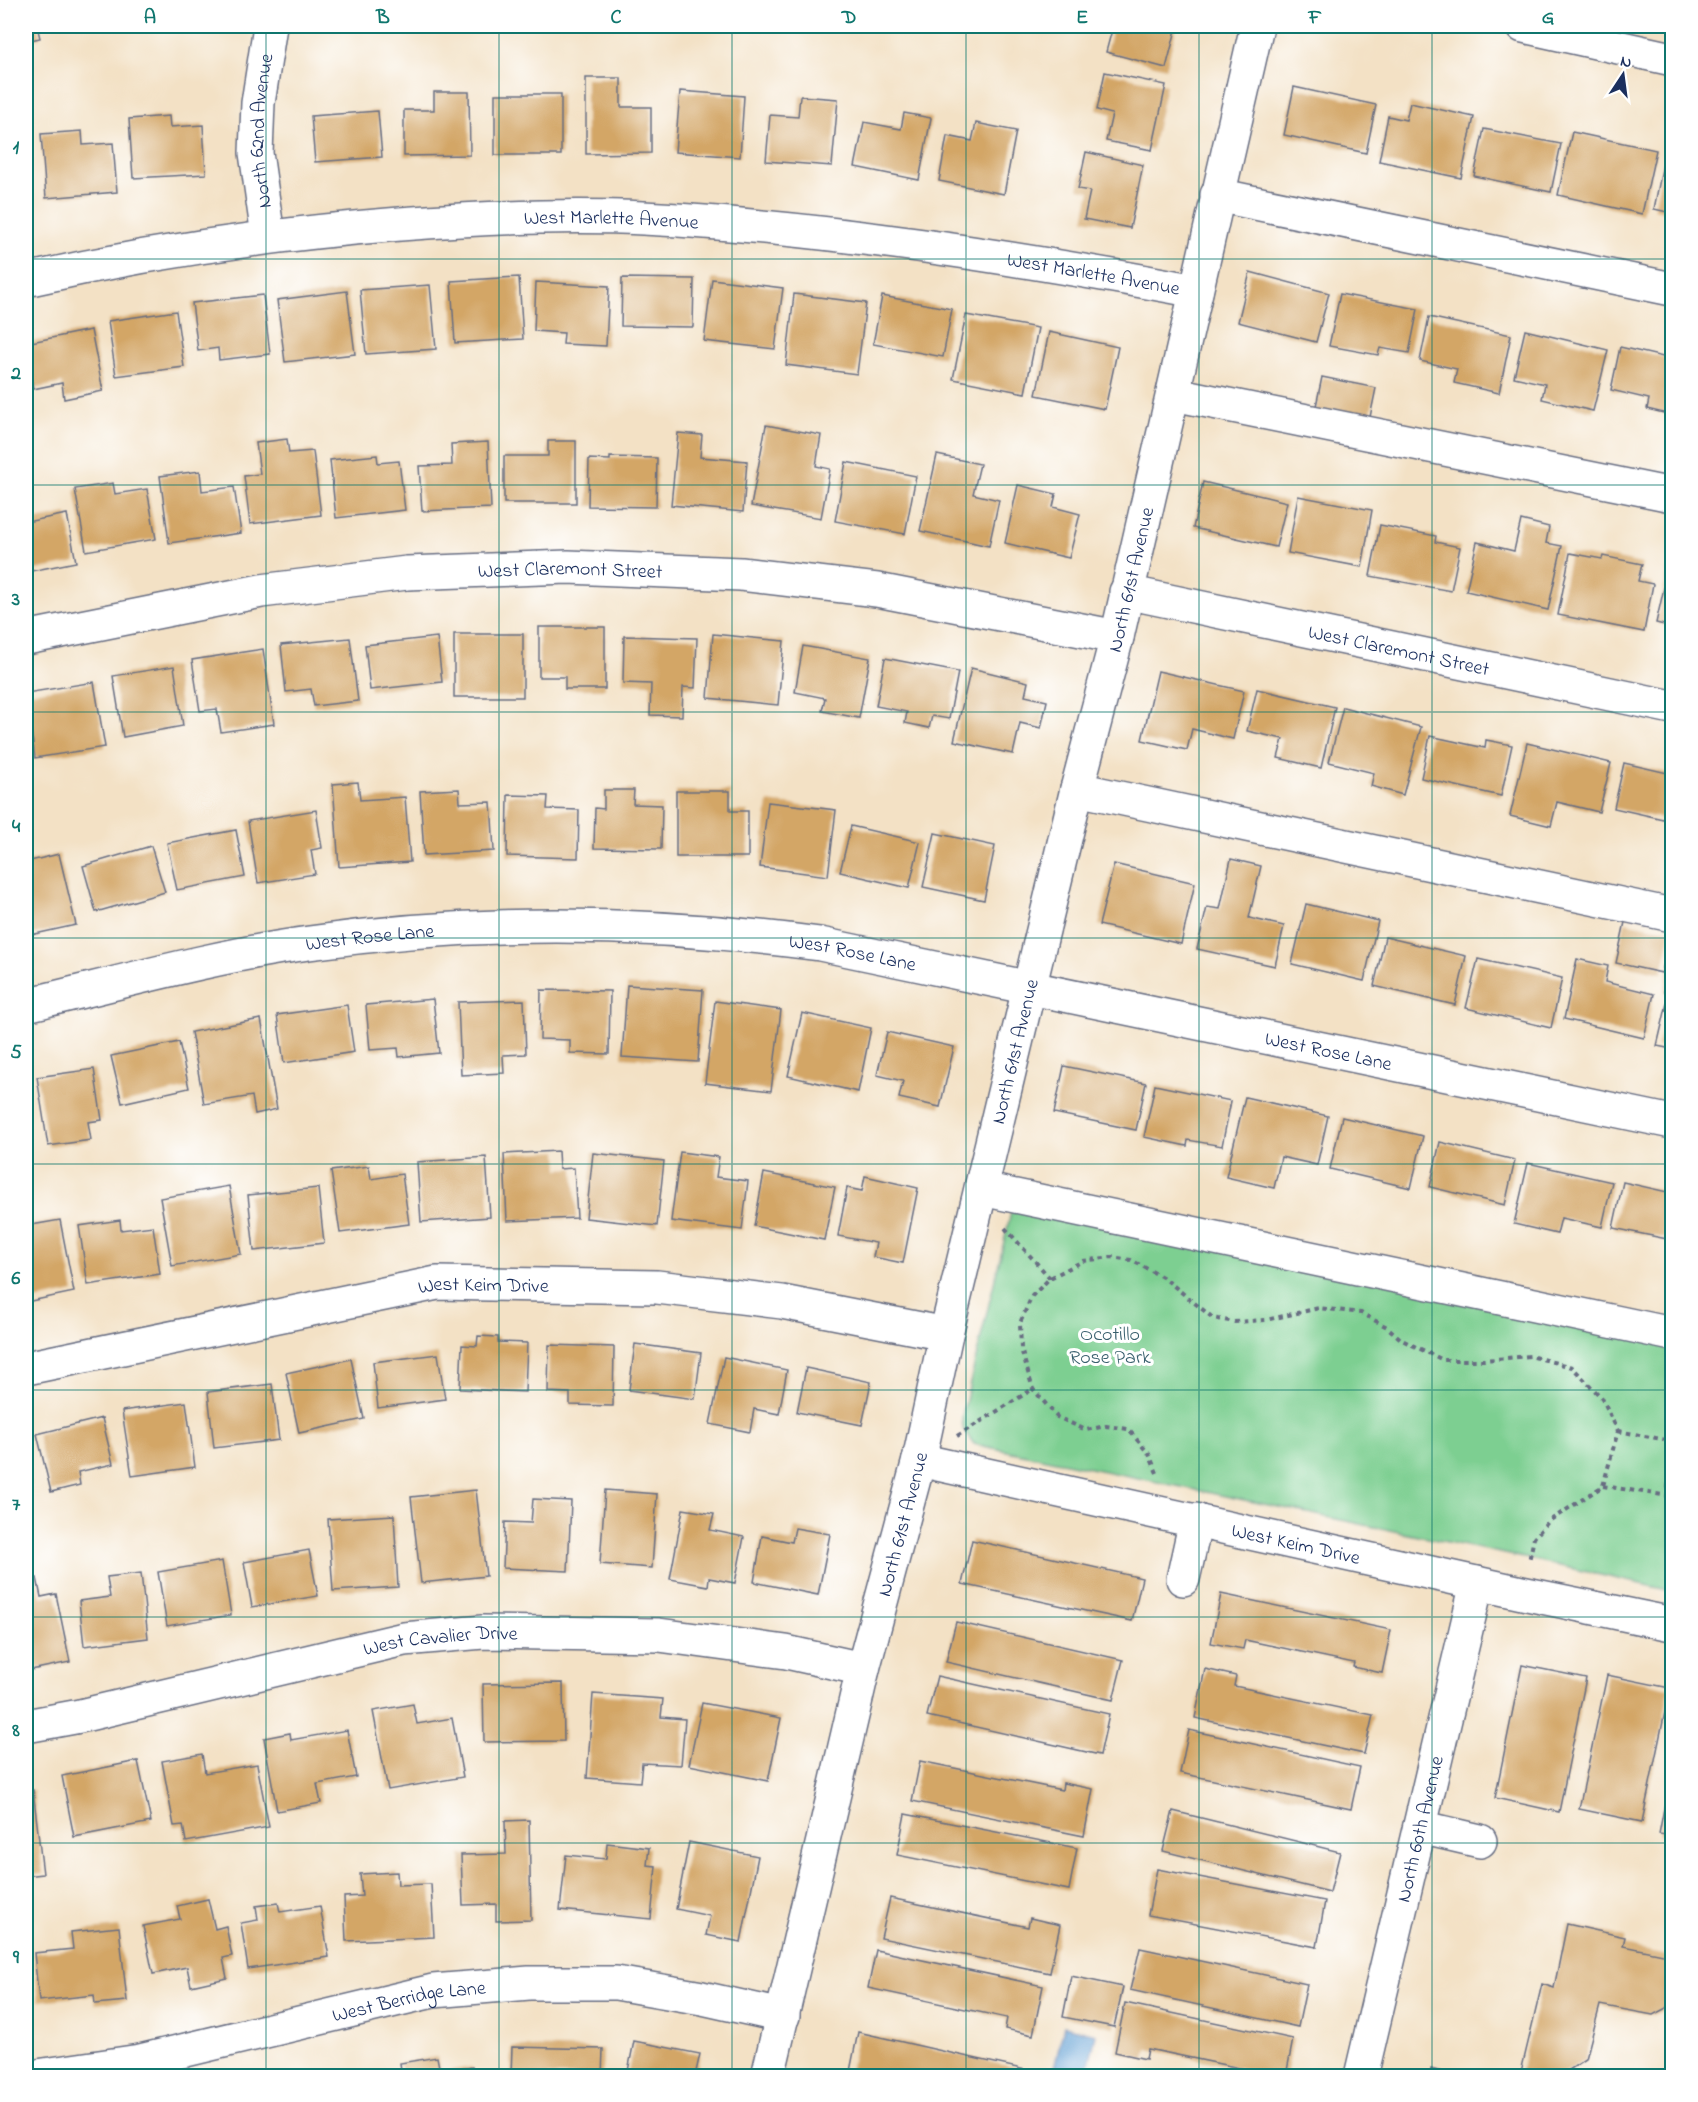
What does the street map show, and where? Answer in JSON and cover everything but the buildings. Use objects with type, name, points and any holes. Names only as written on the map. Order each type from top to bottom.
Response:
[{"type":"street","name":"North 62nd Avenue","points":[[268,236],[256,153],[258,103],[270,26]]},
{"type":"street","name":"North 61st Avenue","points":[[768,2076],[863,1669],[919,1460],[946,1334],[1029,988],[1077,789],[1117,637],[1257,26]]},
{"type":"street","points":[[1523,26],[1672,59]]},
{"type":"street","points":[[1217,195],[1672,288]]},
{"type":"street","name":"West Marlette Avenue","points":[[26,280],[104,262],[268,236],[490,217],[641,218],[777,228],[906,243],[1080,269],[1196,291]]},
{"type":"street","points":[[1173,394],[1672,495]]},
{"type":"street","name":"West Claremont Street","points":[[26,638],[261,591],[407,573],[568,567],[741,574],[877,590],[1117,637]]},
{"type":"street","name":"West Claremont Street","points":[[1126,592],[1672,707]]},
{"type":"street","points":[[1077,789],[1672,915]]},
{"type":"street","name":"West Rose Lane","points":[[26,1005],[217,960],[307,943],[472,927],[614,925],[689,929],[820,944],[1672,1122]]},
{"type":"street","points":[[982,1189],[1672,1334]]},
{"type":"street","name":"West Keim Drive","points":[[26,1368],[437,1283],[657,1287],[782,1302],[946,1334]]},
{"type":"street","name":"West Keim Drive","points":[[919,1460],[1672,1624]]},
{"type":"street","points":[[1183,1579],[1196,1520]]},
{"type":"street","name":"North 60th Avenue","points":[[1361,2076],[1477,1583]]},
{"type":"street","name":"West Cavalier Drive","points":[[26,1726],[80,1716],[404,1639],[483,1632],[659,1635],[786,1652],[863,1669]]},
{"type":"street","points":[[1419,1827],[1480,1841]]},
{"type":"street","name":"West Berridge Lane","points":[[37,2076],[140,2061],[433,1991],[529,1983],[616,1983],[702,1998],[783,2016]]},
{"type":"path","points":[[982,1189],[1009,1234],[1050,1278]]},
{"type":"path","points":[[1157,1473],[1149,1454],[1128,1429],[1106,1426],[1086,1430],[1057,1417],[1033,1389],[1021,1349],[1020,1323],[1032,1296],[1050,1278],[1083,1261],[1111,1257],[1131,1260],[1164,1278],[1213,1318],[1234,1323],[1266,1320],[1319,1308],[1340,1310],[1361,1313],[1387,1327],[1402,1340],[1443,1360],[1484,1360],[1530,1356],[1572,1367],[1602,1398],[1618,1431],[1603,1486]]},
{"type":"path","points":[[919,1460],[1033,1389]]},
{"type":"path","points":[[1618,1431],[1672,1442]]},
{"type":"path","points":[[1672,1466],[1668,1487],[1672,1512]]},
{"type":"path","points":[[1522,1593],[1534,1538],[1549,1521],[1603,1486],[1669,1496]]},
{"type":"green space","name":"Ocotillo Rose Park","points":[[1015,1196],[1672,1334],[1672,1591],[1529,1559],[974,1444],[963,1429],[962,1416]]},
{"type":"water","points":[[1064,2026],[1096,2034],[1086,2076],[1052,2076]]}]
